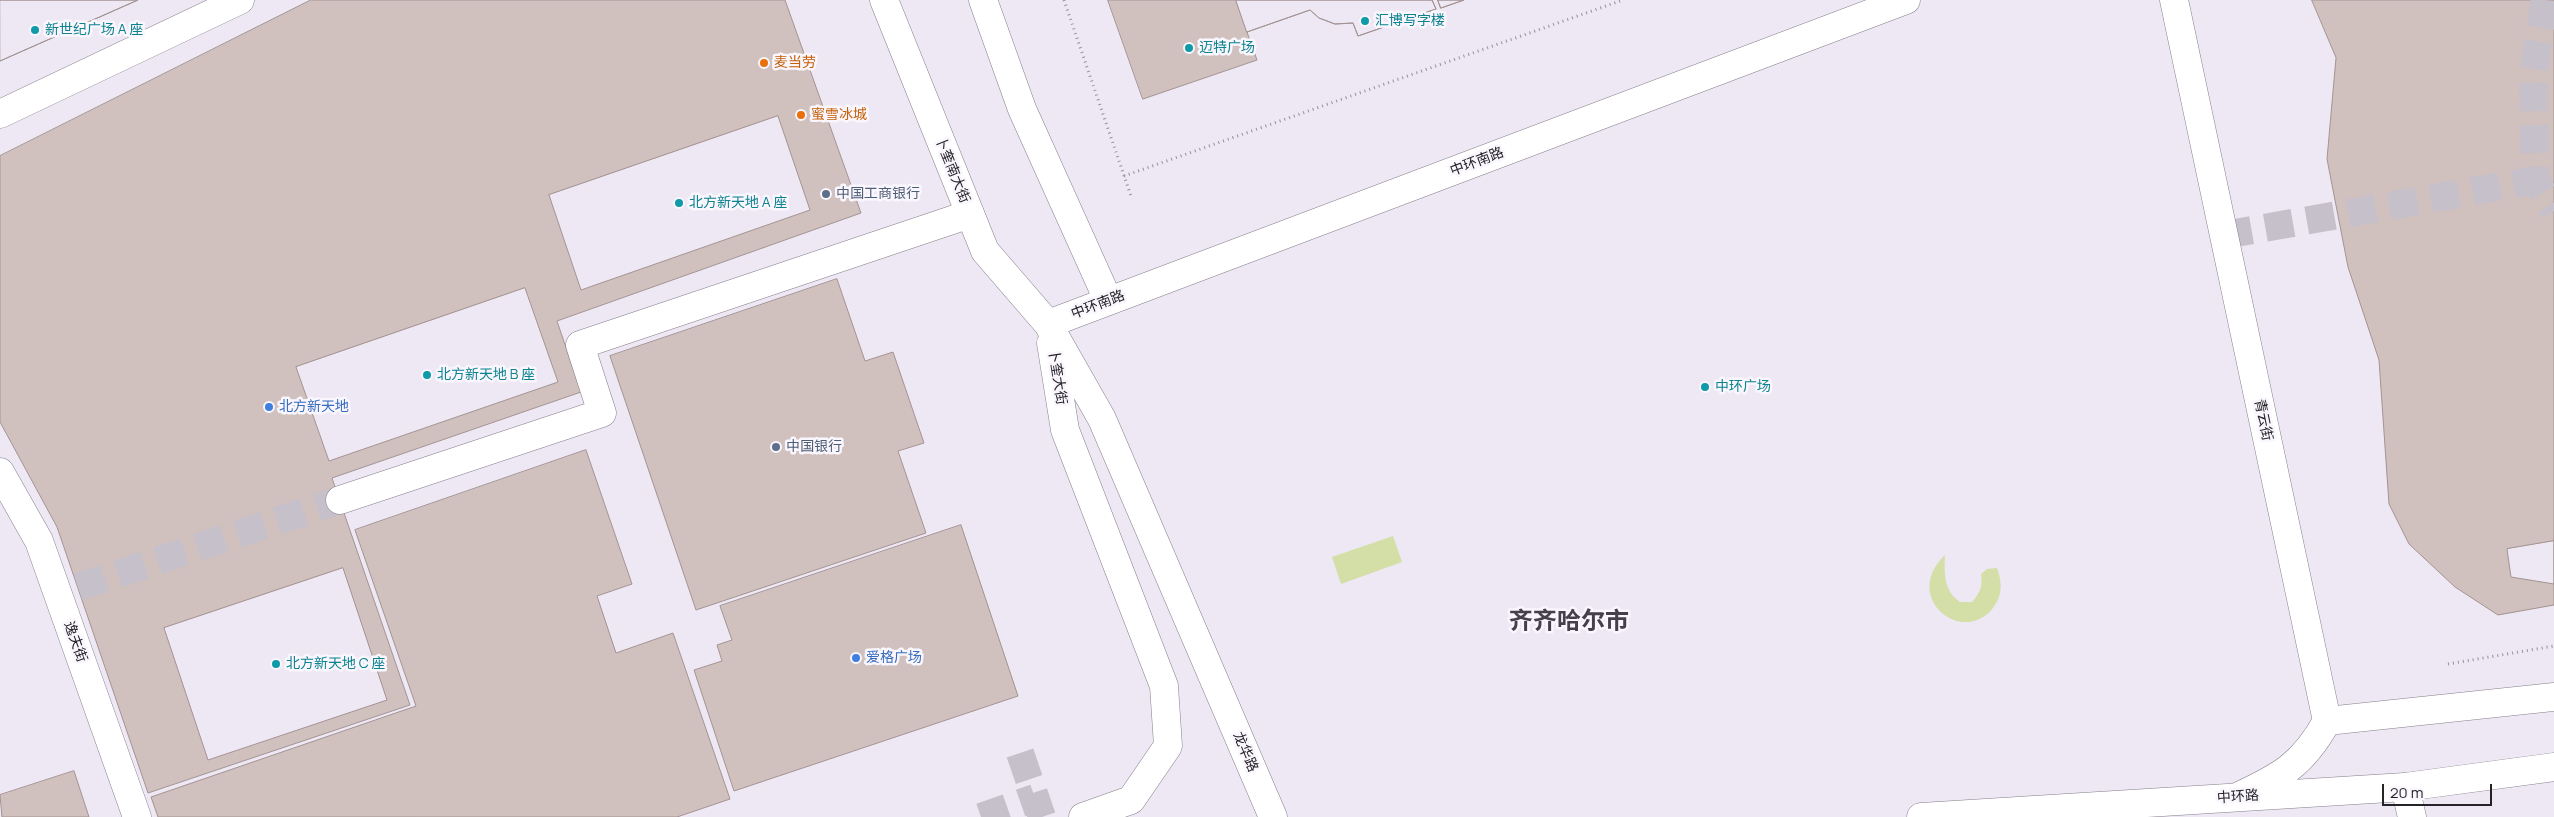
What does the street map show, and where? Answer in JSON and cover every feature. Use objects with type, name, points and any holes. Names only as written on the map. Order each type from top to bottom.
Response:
[{"type":"main road","points":[[0,114],[240,0]]},
{"type":"main road","name":"卜奎南大街","points":[[884,0],[985,251],[1048,324]]},
{"type":"main road","points":[[983,0],[1022,109],[1108,300]]},
{"type":"main road","name":"中环南路","points":[[1048,324],[1906,0]]},
{"type":"main road","name":"青云街","points":[[2174,0],[2327,721]]},
{"type":"main road","points":[[340,500],[602,413],[580,345],[970,214]]},
{"type":"main road","name":"卜奎大街","points":[[1048,324],[1102,419],[1218,686]]},
{"type":"main road","name":"卜奎大街","points":[[1048,324],[1065,430],[1164,686],[1168,746],[1131,800],[1083,817]]},
{"type":"main road","name":"逸夫街","points":[[0,472],[68,590],[138,817]]},
{"type":"main road","name":"龙华路","points":[[1218,686],[1273,817]]},
{"type":"main road","points":[[2237,797],[2268,783],[2292,766],[2313,747],[2327,721],[2554,697]]},
{"type":"main road","name":"中环路","points":[[1921,817],[2405,787],[2554,767]]},
{"type":"main road","points":[[2405,787],[2412,817]]},
{"type":"path","points":[[1064,0],[1131,196]]},
{"type":"path","points":[[1124,176],[1623,0]]},
{"type":"path","points":[[2448,664],[2554,646]]},
{"type":"green space","points":[[1393,536],[1402,562],[1341,584],[1332,557]]},
{"type":"green space","points":[[1945,555],[1946,582],[1951,593],[1960,602],[1972,602],[1980,589],[1982,582],[1981,574],[1987,569],[1997,568],[2001,583],[1999,598],[1993,608],[1980,619],[1966,622],[1953,619],[1941,612],[1933,601],[1930,586],[1933,571]]},
{"type":"building","name":"新世纪广场 A 座","points":[[0,0],[138,0],[0,61]]},
{"type":"building","name":"新世纪广场 A 座","points":[[0,0],[138,0],[0,61]]},
{"type":"building","name":"北方新天地","points":[[311,0],[785,0],[861,213],[557,321],[581,392],[332,478],[410,705],[148,793],[57,527],[0,422],[0,156]]},
{"type":"building","name":"迈特广场","points":[[1108,0],[1432,0],[1436,9],[1358,36],[1353,23],[1335,24],[1319,18],[1310,10],[1247,32],[1257,60],[1143,99]]},
{"type":"building","name":"汇博写字楼","points":[[1236,0],[1432,0],[1436,9],[1358,36],[1353,23],[1335,24],[1319,18],[1310,10],[1247,32]]},
{"type":"building","points":[[1438,0],[1464,0],[1441,8]]},
{"type":"building","points":[[1438,0],[1464,0],[1441,8]]},
{"type":"building","points":[[2312,0],[2554,0],[2554,605],[2498,615],[2455,587],[2409,544],[2389,504],[2379,360],[2348,267],[2327,159],[2336,58]]},
{"type":"building","name":"北方新天地 A 座","points":[[778,116],[810,210],[581,290],[549,195]]},
{"type":"building","name":"中国银行","points":[[837,279],[865,361],[893,352],[924,443],[898,451],[926,533],[696,610],[610,356]]},
{"type":"building","name":"北方新天地 B 座","points":[[525,288],[558,382],[329,461],[296,367]]},
{"type":"building","points":[[586,450],[632,584],[597,596],[616,653],[673,633],[730,799],[677,817],[158,817],[151,797],[416,706],[355,530]]},
{"type":"building","points":[[961,525],[1018,696],[734,791],[694,670],[722,661],[717,645],[732,640],[720,606]]},
{"type":"building","points":[[2554,541],[2554,584],[2511,577],[2507,549]]},
{"type":"building","name":"北方新天地 C 座","points":[[343,568],[387,700],[208,760],[164,628]]},
{"type":"building","points":[[74,771],[89,817],[2,817],[0,795]]},
{"type":"tunnel","points":[[2545,0],[2533,74],[2535,180],[2554,211]]},
{"type":"tunnel","points":[[2224,235],[2554,177]]},
{"type":"tunnel","points":[[78,587],[340,500]]},
{"type":"tunnel","points":[[1020,753],[1042,817]]},
{"type":"tunnel","points":[[981,817],[1035,798]]},
{"type":"place","name":"汇博写字楼","points":[[1365,21]]},
{"type":"place","name":"新世纪广场 A 座","points":[[35,30]]},
{"type":"place","name":"迈特广场","points":[[1189,48]]},
{"type":"place","name":"麦当劳","points":[[764,63]]},
{"type":"place","name":"蜜雪冰城","points":[[801,115]]},
{"type":"place","name":"中国工商银行","points":[[826,194]]},
{"type":"place","name":"北方新天地 A 座","points":[[679,203]]},
{"type":"place","name":"北方新天地 B 座","points":[[427,375]]},
{"type":"place","name":"中环广场","points":[[1705,387]]},
{"type":"place","name":"北方新天地","points":[[269,407]]},
{"type":"place","name":"中国银行","points":[[776,447]]},
{"type":"place","name":"爱格广场","points":[[856,658]]},
{"type":"place","name":"北方新天地 C 座","points":[[276,664]]},
{"type":"district","name":"齐齐哈尔市","points":[[1569,622]]}]
